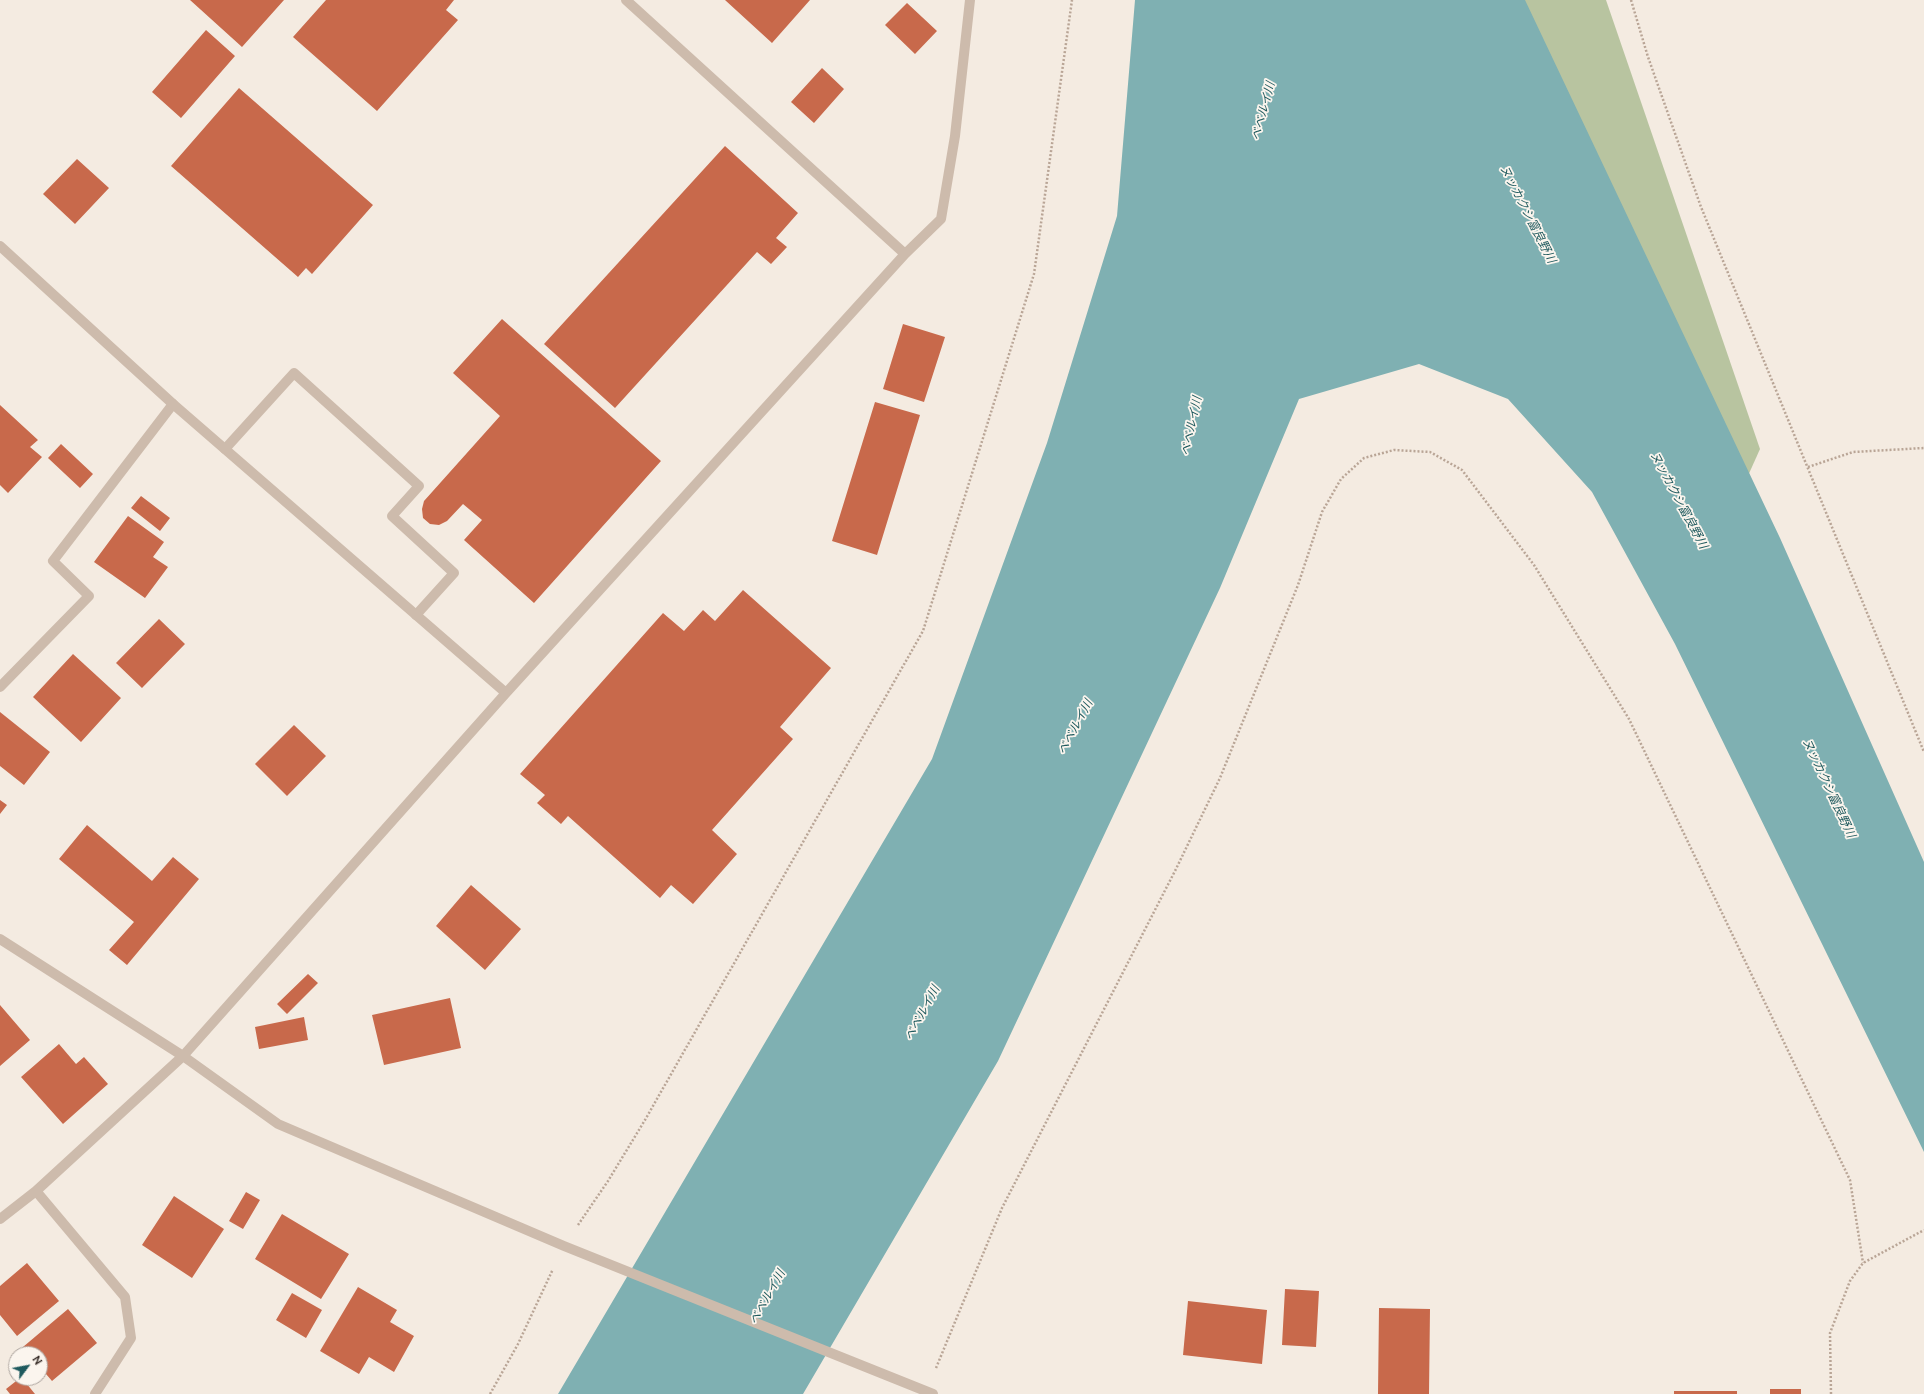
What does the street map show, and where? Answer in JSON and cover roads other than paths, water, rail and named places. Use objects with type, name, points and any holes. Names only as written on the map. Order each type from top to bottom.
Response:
[{"type":"street","points":[[626,0],[905,254]]},
{"type":"street","points":[[0,1219],[36,1191],[183,1056],[506,693],[905,254],[941,219],[955,136],[970,0]]},
{"type":"street","points":[[0,246],[173,404],[506,693]]},
{"type":"street","points":[[225,449],[294,373],[419,486],[392,516],[454,573],[416,615]]},
{"type":"street","points":[[0,687],[89,596],[53,561],[173,404]]},
{"type":"street","points":[[0,939],[183,1056],[278,1124],[583,1254],[906,1382],[930,1393]]},
{"type":"street","points":[[36,1191],[125,1297],[131,1338],[95,1394]]},
{"type":"water","points":[[1135,0],[1525,0],[1780,538],[1924,862],[1924,1152],[1675,644],[1592,492],[1508,399],[1419,364],[1299,399],[1220,588],[998,1061],[803,1394],[558,1394],[932,759],[1047,443],[1117,216]]},
{"type":"water label","name":"ベベルイ川","points":[[1263,111]]},
{"type":"water label","name":"ヌッカクシ富良野川","points":[[1528,214]]},
{"type":"water label","name":"ベベルイ川","points":[[1191,426]]},
{"type":"water label","name":"ヌッカクシ富良野川","points":[[1679,500]]},
{"type":"water label","name":"ベベルイ川","points":[[1075,727]]},
{"type":"water label","name":"ヌッカクシ富良野川","points":[[1829,788]]},
{"type":"water label","name":"ベベルイ川","points":[[922,1013]]},
{"type":"water label","name":"ベベルイ川","points":[[767,1297]]}]
